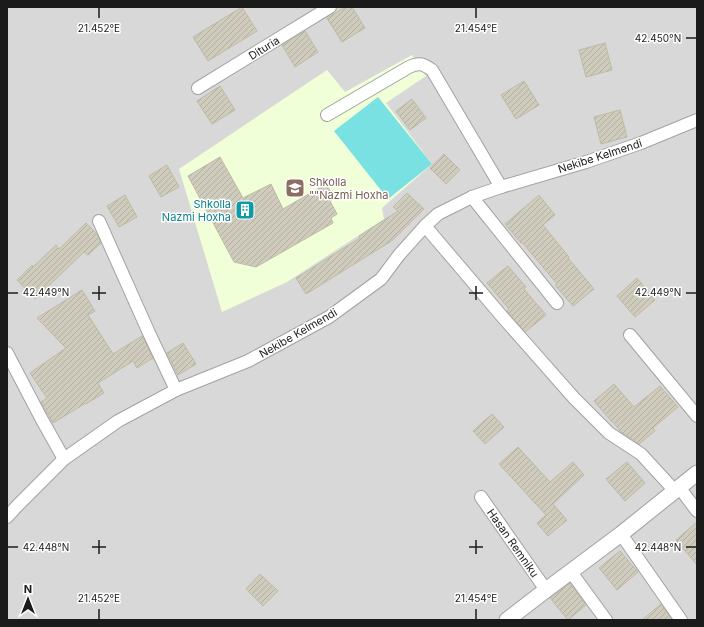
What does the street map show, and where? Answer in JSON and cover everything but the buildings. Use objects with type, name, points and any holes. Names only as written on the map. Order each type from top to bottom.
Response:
[{"type":"street","name":"Dituria","points":[[198,88],[330,7]]},
{"type":"street","points":[[327,115],[409,67],[416,64],[424,64],[432,70],[501,187]]},
{"type":"street","name":"Nekibe Kelmendi","points":[[7,517],[64,459],[118,421],[176,390],[248,361],[329,317],[381,279],[399,254],[438,214],[472,196],[586,162],[641,143],[697,120]]},
{"type":"street","points":[[472,196],[557,303]]},
{"type":"street","points":[[99,221],[148,333],[176,390]]},
{"type":"street","points":[[425,226],[574,398],[609,433],[641,454],[697,511]]},
{"type":"street","points":[[630,335],[697,416]]},
{"type":"street","points":[[7,353],[64,459]]},
{"type":"street","points":[[507,620],[621,534],[697,473]]},
{"type":"street","name":"Hasan Remniku","points":[[481,496],[546,590]]},
{"type":"street","points":[[621,534],[681,620]]},
{"type":"street","points":[[571,572],[606,620]]},
{"type":"shaded area","points":[[7,7],[697,7],[697,620],[7,620]]},
{"type":"shaded area","name":"Shkolla \"\"Nazmi Hoxha","points":[[412,55],[426,76],[386,103],[432,164],[382,208],[384,219],[287,282],[222,312],[179,169],[327,70],[345,92]]},
{"type":"shaded area","points":[[378,97],[432,164],[388,199],[334,131]]},
{"type":"place","name":"Shkolla \"\"Nazmi Hoxha","points":[[295,188]]},
{"type":"place","name":"Shkolla Nazmi Hoxha","points":[[245,210]]}]
